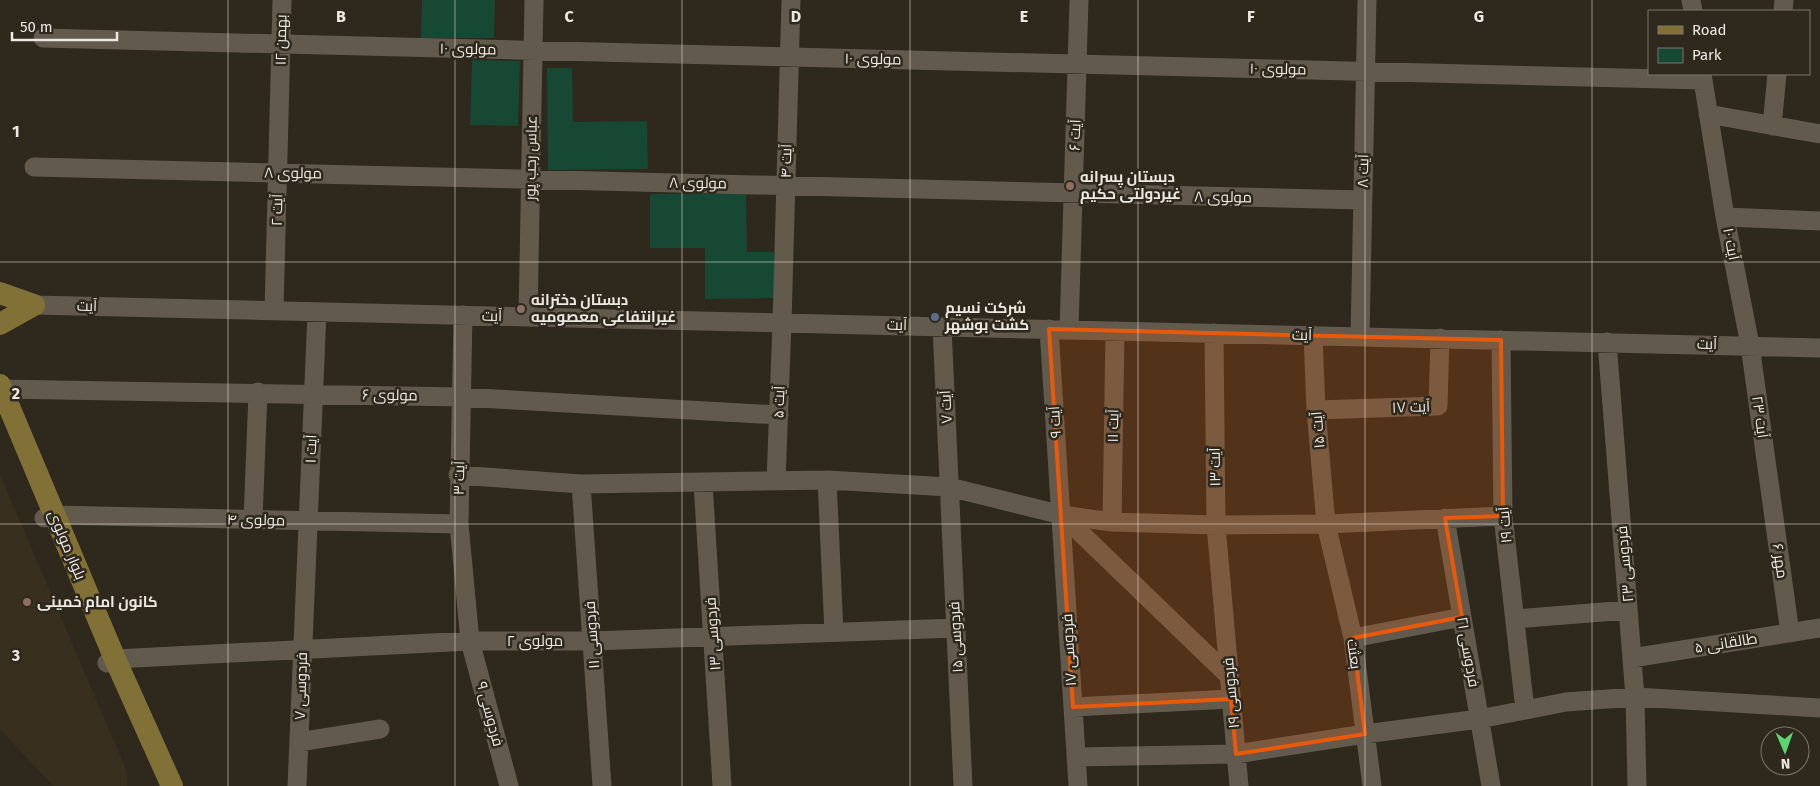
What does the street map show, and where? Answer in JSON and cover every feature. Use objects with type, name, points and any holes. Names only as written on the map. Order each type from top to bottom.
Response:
[{"type":"main road","points":[[0,293],[34,305]]},
{"type":"main road","points":[[0,324],[34,305]]},
{"type":"main road","name":"بلوار مولوی","points":[[0,387],[49,517]]},
{"type":"main road","name":"بلوار مولوی","points":[[0,413],[49,517],[111,661],[160,786]]},
{"type":"main road","name":"بلوار مولوی","points":[[111,661],[172,786]]},
{"type":"street","name":"بهمن ۱۲","points":[[280,80],[282,0]]},
{"type":"street","name":"عباس رجب پور","points":[[528,317],[534,0]]},
{"type":"street","name":"آیت ۴","points":[[782,323],[790,0]]},
{"type":"street","name":"آیت ۶","points":[[1069,330],[1079,0]]},
{"type":"street","name":"آیت ۸","points":[[1360,336],[1367,3]]},
{"type":"street","name":"مولوی ۱۰","points":[[43,38],[1365,71],[1702,77]]},
{"type":"street","points":[[1772,126],[1777,75]]},
{"type":"street","name":"آیت ۱۰","points":[[1702,77],[1725,217],[1750,345]]},
{"type":"street","name":"آیت ۲","points":[[274,311],[280,80]]},
{"type":"street","points":[[1708,114],[1820,134]]},
{"type":"street","name":"مولوی ۸","points":[[34,167],[1362,200]]},
{"type":"street","points":[[1725,217],[1820,221]]},
{"type":"street","name":"آیت","points":[[34,305],[1820,348]]},
{"type":"street","name":"آیت ۱","points":[[306,586],[317,312]]},
{"type":"street","name":"آیت ۳","points":[[463,315],[458,524],[470,641]]},
{"type":"street","name":"آیت ۵","points":[[776,481],[782,323]]},
{"type":"street","name":"آیت ۷","points":[[942,326],[949,487]]},
{"type":"street","name":"آیت ۹","points":[[1049,329],[1062,515]]},
{"type":"street","name":"آیت ۱۱","points":[[1112,522],[1115,331]]},
{"type":"street","name":"آیت ۱۳","points":[[1214,333],[1216,525],[1223,601]]},
{"type":"street","name":"آیت ۱۵","points":[[1313,335],[1316,410],[1326,524]]},
{"type":"street","name":"آیت ۱۷","points":[[1316,410],[1438,406],[1440,338]]},
{"type":"street","name":"آیت ۱۹","points":[[1501,340],[1503,516],[1525,710]]},
{"type":"street","name":"فردوسی ۲۳","points":[[1607,342],[1635,698],[1637,786]]},
{"type":"street","name":"آیت ۲۳","points":[[1750,345],[1770,490]]},
{"type":"street","name":"مولوی ۶","points":[[0,387],[461,397],[779,415]]},
{"type":"street","points":[[253,520],[258,392]]},
{"type":"street","points":[[458,475],[582,484],[827,480],[949,487],[1062,515],[1112,522],[1216,525],[1326,524],[1503,516]]},
{"type":"street","points":[[827,480],[834,632]]},
{"type":"street","name":"فردوسی ۱۳","points":[[703,483],[722,786]]},
{"type":"street","name":"فردوسی ۱۱","points":[[582,484],[602,786]]},
{"type":"street","name":"فردوسی ۱۵","points":[[949,487],[963,786]]},
{"type":"street","name":"مهر ۶","points":[[1770,490],[1790,633]]},
{"type":"street","points":[[1062,515],[1229,676]]},
{"type":"street","name":"فردوسی ۱۷","points":[[1062,515],[1078,786]]},
{"type":"street","name":"مولوی ۴","points":[[49,517],[458,524]]},
{"type":"street","name":"فردوسی ۲۱","points":[[1445,518],[1491,786]]},
{"type":"street","name":"بعثت","points":[[1326,524],[1353,638],[1372,786]]},
{"type":"street","name":"فردوسی ۷","points":[[297,786],[306,586]]},
{"type":"street","name":"فردوسی ۱۹","points":[[1223,601],[1239,786]]},
{"type":"street","points":[[1515,619],[1628,610]]},
{"type":"street","points":[[1353,638],[1462,617]]},
{"type":"street","name":"مولوی ۲","points":[[111,661],[470,641],[592,641],[956,628]]},
{"type":"street","name":"طالقانی ۵","points":[[1632,658],[1820,628]]},
{"type":"street","name":"فردوسی ۹","points":[[470,641],[509,786]]},
{"type":"street","points":[[1076,757],[1236,754],[1479,719],[1566,702],[1635,698],[1820,708]]},
{"type":"street","points":[[1073,707],[1231,700]]},
{"type":"street","points":[[299,742],[380,729]]},
{"type":"highlighted area","points":[[1049,329],[1501,340],[1503,516],[1445,518],[1462,617],[1353,638],[1365,734],[1236,754],[1231,699],[1073,707]]},
{"type":"shaded area","name":"کانون امام خمینی","points":[[0,474],[127,772],[127,786],[53,786],[0,729]]},
{"type":"green space","points":[[422,0],[495,0],[494,38],[421,38]]},
{"type":"green space","points":[[472,60],[520,61],[518,126],[470,125]]},
{"type":"green space","points":[[547,68],[572,68],[573,122],[647,121],[648,169],[548,170]]},
{"type":"green space","points":[[746,193],[747,252],[774,252],[775,298],[705,299],[705,248],[650,248],[650,194]]},
{"type":"place","name":"دبستان پسرانه غیردولتی حکیم","points":[[1070,186]]},
{"type":"place","name":"دبستان دخترانه غیرانتفاعی معصومیه","points":[[521,309]]},
{"type":"place","name":"شرکت نسیم کشت بوشهر","points":[[935,317]]},
{"type":"place","name":"کانون امام خمینی","points":[[27,602]]}]
